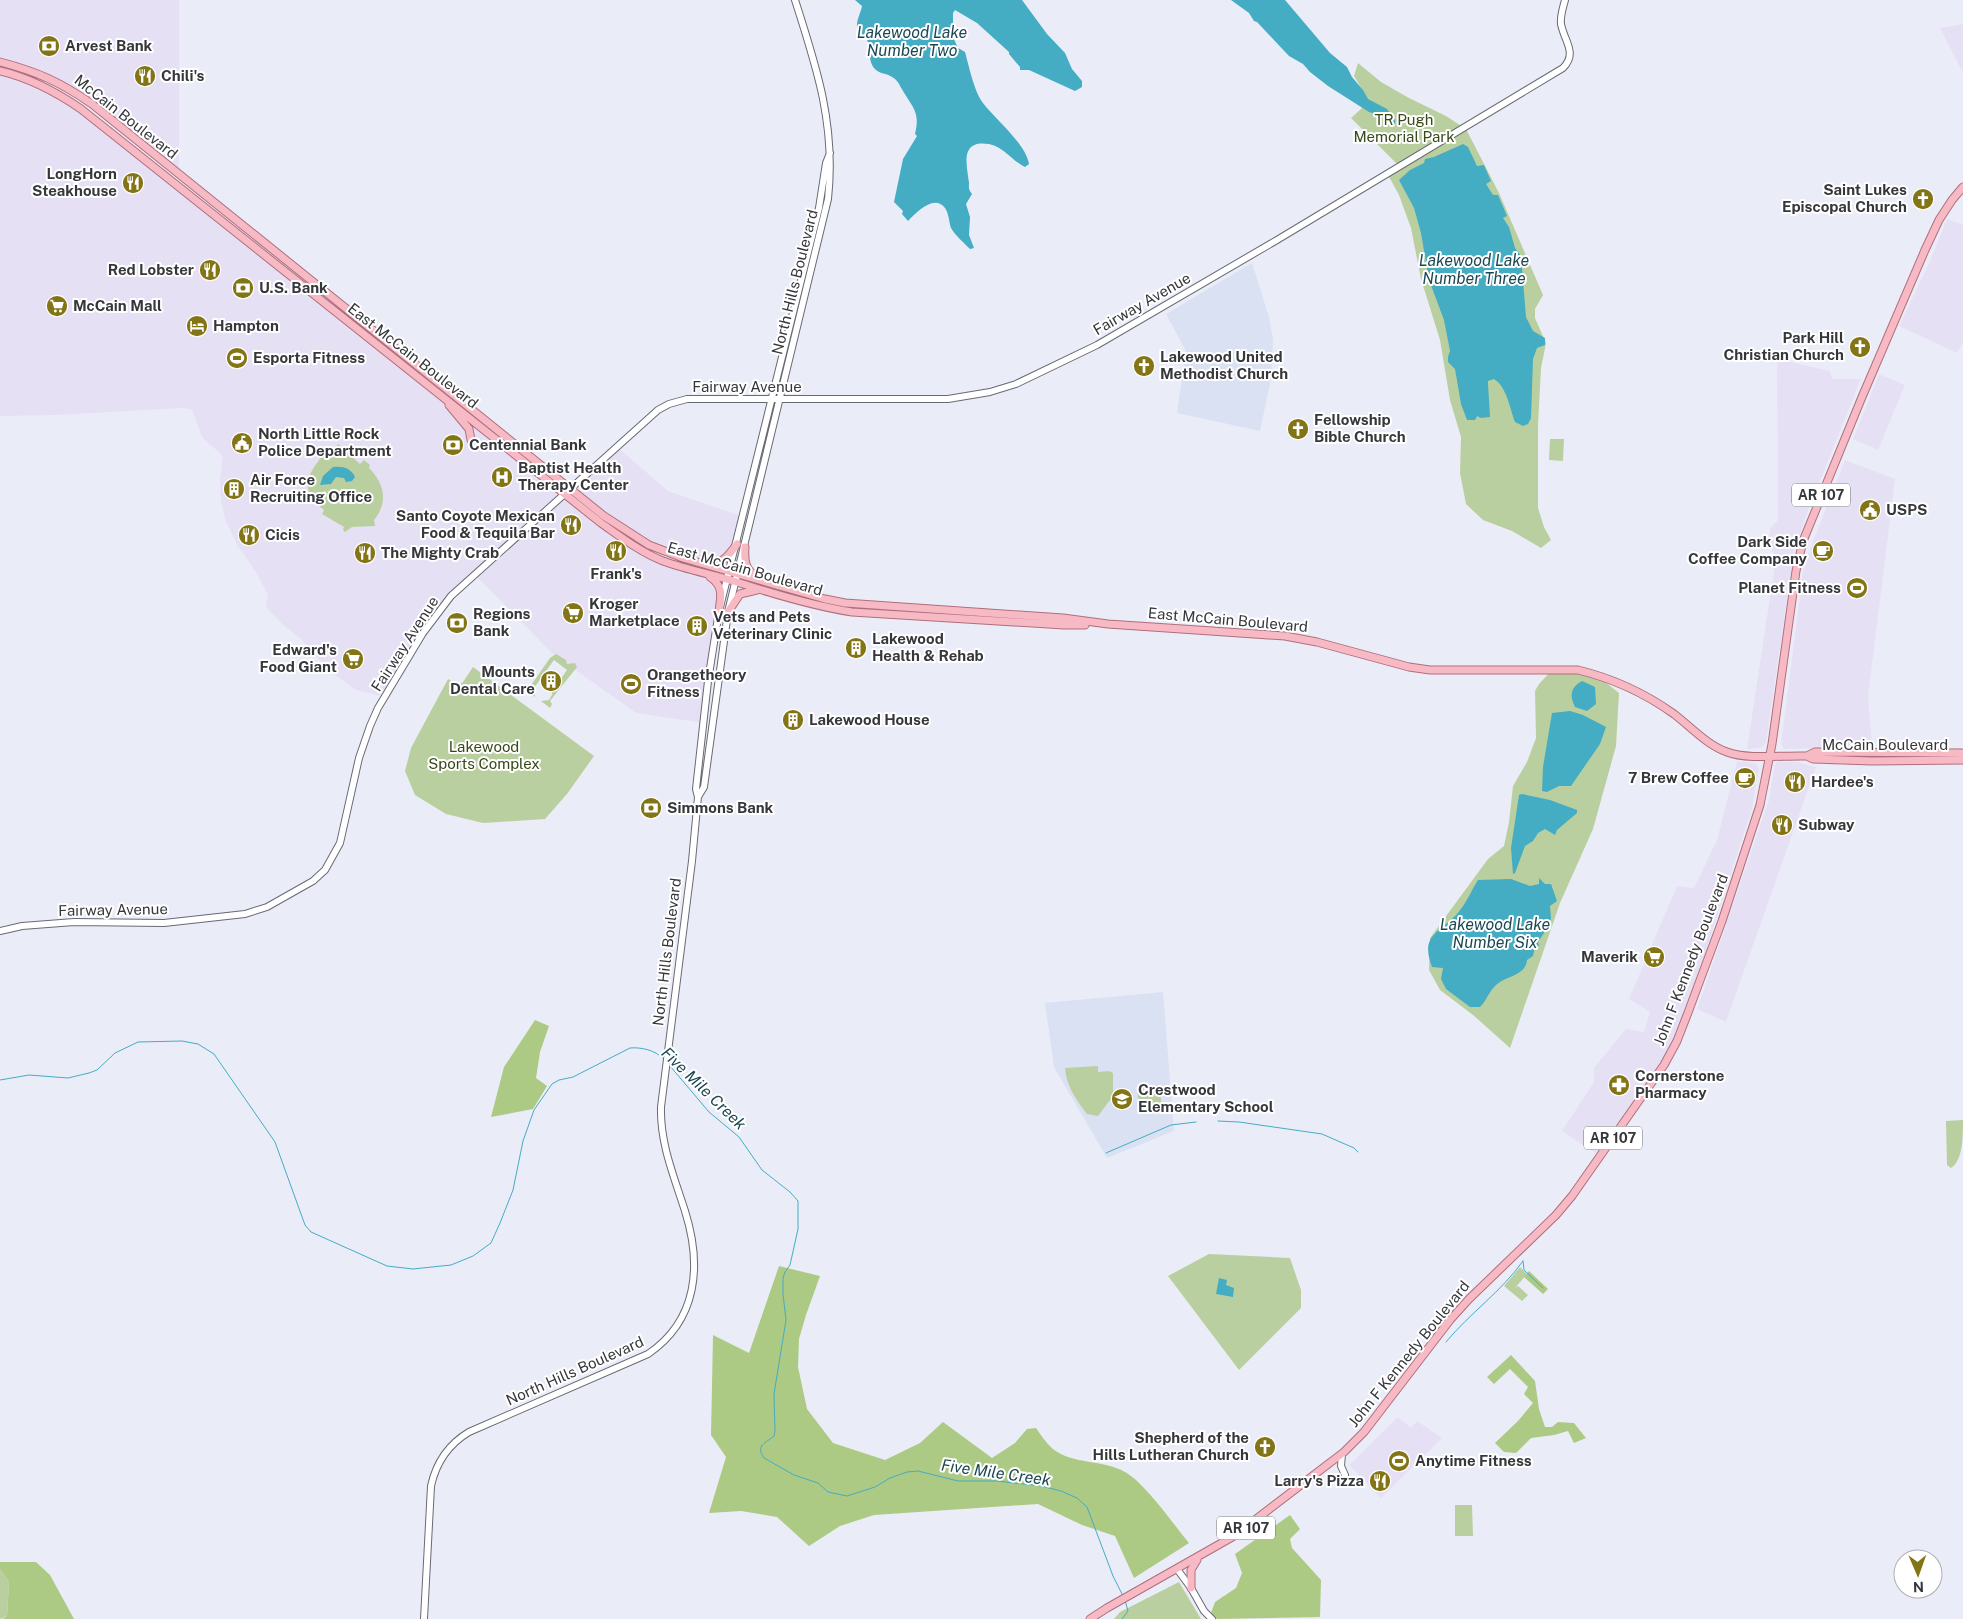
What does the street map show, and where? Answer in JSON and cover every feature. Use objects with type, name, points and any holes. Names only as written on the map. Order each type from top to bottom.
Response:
[{"type":"main road","name":"McCain Boulevard","points":[[0,62],[42,75],[78,94],[225,213]]},
{"type":"main road","name":"McCain Boulevard","points":[[0,71],[19,76],[50,89],[76,105],[220,219]]},
{"type":"main road","name":"John F Kennedy Boulevard","points":[[1090,1619],[1200,1556],[1251,1524],[1342,1454],[1364,1432],[1450,1320],[1469,1299],[1556,1215],[1572,1196],[1664,1066],[1677,1041],[1689,1010],[1737,878],[1760,805],[1781,686],[1795,577],[1803,541],[1862,397],[1932,235],[1945,210],[1963,187]]},
{"type":"main road","name":"East McCain Boulevard","points":[[225,213],[630,544],[662,561],[822,606],[872,614],[1064,625],[1108,624]]},
{"type":"main road","name":"East McCain Boulevard","points":[[220,219],[443,397],[567,491],[649,544],[701,564],[825,599],[865,606],[1063,618],[1108,624],[1293,637],[1409,667],[1430,670],[1578,670],[1595,674],[1646,697],[1674,714],[1720,749],[1736,755],[1770,755]]},
{"type":"main road","points":[[443,397],[470,429],[472,440]]},
{"type":"main road","points":[[701,564],[712,564],[728,558],[737,544]]},
{"type":"main road","points":[[745,547],[746,567],[751,573],[765,582]]},
{"type":"main road","points":[[701,572],[720,586],[719,611]]},
{"type":"main road","points":[[728,612],[740,594],[760,590]]},
{"type":"main road","name":"McCain Boulevard","points":[[1770,755],[1807,756],[1818,752],[1963,752]]},
{"type":"main road","name":"McCain Boulevard","points":[[1807,756],[1813,759],[1844,760],[1963,760]]},
{"type":"main road","points":[[1191,1588],[1191,1570],[1200,1556]]},
{"type":"street","name":"North Hills Boulevard","points":[[698,797],[704,786],[737,544],[828,199],[830,153],[825,100],[795,0]]},
{"type":"street","name":"Fairway Avenue","points":[[0,931],[22,926],[74,922],[164,922],[245,914],[267,907],[313,881],[325,870],[340,843],[359,758],[370,726],[378,708],[424,630],[450,596],[650,415],[669,404],[687,399],[948,399],[990,392],[1025,380],[1123,331],[1564,68],[1569,61],[1571,51],[1563,31],[1561,18],[1565,0]]},
{"type":"street","name":"North Hills Boulevard","points":[[734,573],[745,547],[776,399]]},
{"type":"street","name":"North Hills Boulevard","points":[[424,1619],[431,1486],[437,1467],[451,1446],[469,1432],[648,1354],[667,1339],[688,1306],[693,1279],[692,1246],[688,1220],[662,1133],[660,1107],[692,861],[698,797],[696,789],[708,681],[719,611],[732,581]]},
{"type":"street","points":[[1342,1454],[1342,1466],[1345,1475]]},
{"type":"street","points":[[1177,1569],[1191,1588],[1204,1612],[1212,1619]]},
{"type":"shaded area","points":[[0,0],[179,0],[179,176],[78,94],[42,75],[0,63]]},
{"type":"shaded area","points":[[1963,24],[1963,73],[1940,28]]},
{"type":"shaded area","name":"McCain Mall","points":[[0,71],[50,89],[641,550],[717,581],[721,593],[704,723],[636,713],[553,654],[475,575],[446,601],[385,697],[356,690],[327,669],[303,641],[280,622],[266,607],[268,595],[256,572],[237,545],[225,519],[221,500],[220,480],[223,456],[202,437],[192,410],[184,408],[0,416]]},
{"type":"shaded area","points":[[1947,219],[1963,225],[1963,343],[1957,353],[1899,326],[1930,261]]},
{"type":"shaded area","points":[[1252,263],[1269,317],[1273,339],[1271,379],[1260,431],[1177,413],[1186,351],[1166,314]]},
{"type":"shaded area","points":[[1777,359],[1830,371],[1832,379],[1861,379],[1806,516],[1794,552],[1766,742],[1764,746],[1759,748],[1747,749],[1776,557],[1770,548],[1770,528],[1778,520]]},
{"type":"shaded area","points":[[1879,374],[1905,385],[1878,450],[1853,439]]},
{"type":"shaded area","points":[[616,446],[668,491],[744,517],[737,544],[722,561],[712,564],[649,545],[570,488]]},
{"type":"shaded area","points":[[1845,460],[1895,479],[1868,697],[1872,745],[1784,749],[1781,744],[1804,564]]},
{"type":"shaded area","points":[[1737,761],[1755,763],[1759,768],[1752,809],[1709,941],[1689,1010],[1664,1065],[1597,1154],[1562,1131],[1594,1082],[1594,1068],[1626,1029],[1644,1032],[1650,1012],[1629,999],[1677,886],[1694,888],[1717,840]]},
{"type":"shaded area","points":[[1777,762],[1797,762],[1816,767],[1726,1022],[1697,1009],[1769,800],[1775,764]]},
{"type":"shaded area","name":"Crestwood Elementary School","points":[[1163,992],[1174,1131],[1107,1158],[1054,1067],[1045,1003]]},
{"type":"shaded area","points":[[1398,1417],[1411,1428],[1417,1421],[1442,1438],[1381,1498],[1349,1465]]},
{"type":"green space","name":"TR Pugh Memorial Park","points":[[1358,63],[1381,82],[1446,116],[1466,129],[1499,193],[1543,295],[1535,309],[1535,318],[1546,343],[1541,368],[1538,425],[1538,508],[1544,527],[1551,540],[1541,548],[1512,531],[1483,520],[1466,504],[1460,473],[1461,437],[1450,400],[1440,340],[1421,279],[1411,228],[1399,195],[1387,173],[1399,166],[1351,118],[1362,108],[1366,96],[1354,76]]},
{"type":"green space","points":[[1550,439],[1564,439],[1563,461],[1549,460]]},
{"type":"green space","points":[[338,444],[360,464],[364,460],[370,465],[369,468],[381,486],[383,500],[379,513],[374,520],[375,526],[352,527],[345,532],[343,530],[344,527],[322,514],[324,510],[312,498],[309,492],[308,480],[310,473],[320,459],[319,455],[322,457],[328,450],[335,449]]},
{"type":"green space","points":[[556,654],[566,660],[567,664],[575,663],[577,667],[550,701],[552,704],[550,708],[541,701],[549,700],[553,690],[567,670],[554,660],[534,688],[535,697],[527,691],[550,658]]},
{"type":"green space","name":"Lakewood Sports Complex","points":[[473,667],[594,756],[567,794],[545,819],[483,823],[446,814],[415,795],[405,771],[411,748],[448,679],[459,685]]},
{"type":"green space","points":[[1553,669],[1595,674],[1619,693],[1616,746],[1593,829],[1560,903],[1510,1048],[1473,1015],[1440,990],[1429,970],[1430,938],[1488,859],[1504,846],[1513,786],[1527,762],[1536,738],[1535,691]]},
{"type":"green space","points":[[535,1020],[549,1026],[540,1052],[536,1078],[547,1086],[533,1109],[491,1117],[504,1067]]},
{"type":"green space","points":[[1098,1066],[1098,1072],[1109,1071],[1113,1073],[1113,1096],[1098,1116],[1087,1114],[1079,1103],[1072,1092],[1065,1068]]},
{"type":"green space","points":[[1158,1085],[1160,1088],[1162,1110],[1148,1109],[1138,1098],[1137,1086]]},
{"type":"green space","points":[[1963,1120],[1960,1154],[1955,1165],[1951,1168],[1947,1165],[1946,1121]]},
{"type":"green space","points":[[1209,1254],[1290,1258],[1301,1290],[1301,1308],[1239,1370],[1168,1276]]},
{"type":"green space","points":[[779,1266],[820,1276],[799,1339],[798,1367],[807,1409],[833,1443],[885,1460],[920,1443],[943,1422],[992,1458],[1015,1443],[1027,1429],[1036,1428],[1050,1447],[1061,1454],[1070,1458],[1107,1465],[1133,1477],[1189,1543],[1134,1578],[1115,1536],[1082,1525],[1038,1504],[874,1515],[840,1526],[809,1546],[777,1517],[741,1511],[709,1513],[726,1457],[711,1435],[713,1335],[749,1353]]},
{"type":"green space","points":[[1520,1267],[1527,1274],[1515,1288],[1518,1286],[1528,1295],[1522,1301],[1504,1286]]},
{"type":"green space","points":[[1529,1271],[1548,1289],[1543,1294],[1524,1277]]},
{"type":"green space","points":[[1511,1355],[1535,1381],[1539,1409],[1545,1427],[1552,1427],[1558,1422],[1574,1423],[1586,1438],[1574,1443],[1568,1431],[1531,1438],[1516,1453],[1504,1452],[1495,1443],[1518,1421],[1533,1403],[1524,1394],[1528,1387],[1510,1369],[1494,1384],[1487,1377]]},
{"type":"green space","points":[[1455,1505],[1472,1505],[1473,1536],[1455,1536]]},
{"type":"green space","points":[[1290,1515],[1300,1529],[1290,1539],[1292,1548],[1321,1580],[1320,1617],[1217,1619],[1211,1613],[1215,1602],[1236,1588],[1242,1573],[1235,1554]]},
{"type":"green space","points":[[0,1562],[36,1562],[50,1575],[74,1619],[2,1619],[7,1616],[9,1582],[0,1569]]},
{"type":"green space","points":[[0,1569],[9,1582],[7,1616],[0,1619]]},
{"type":"green space","points":[[1179,1582],[1201,1619],[1114,1619],[1120,1612]]},
{"type":"water","name":"Lakewood Lake Number Two","points":[[855,0],[1022,0],[1047,34],[1065,53],[1072,69],[1082,81],[1082,87],[1075,91],[1029,70],[1020,70],[1020,67],[1009,52],[977,23],[955,10],[953,13],[953,37],[958,48],[965,52],[980,98],[1022,148],[1029,164],[1025,167],[1004,151],[989,144],[979,144],[969,150],[967,162],[969,188],[972,194],[966,204],[970,217],[969,235],[974,248],[970,249],[953,231],[946,210],[941,204],[936,203],[926,206],[908,221],[902,214],[903,211],[894,202],[903,159],[917,136],[915,134],[917,121],[913,107],[897,81],[877,71],[873,66],[866,38],[857,27],[862,6]]},
{"type":"water","points":[[1231,0],[1285,0],[1330,53],[1347,67],[1368,99],[1387,109],[1395,120],[1395,124],[1387,118],[1369,112],[1328,86],[1303,64],[1289,56],[1254,21],[1249,13]]},
{"type":"water","name":"Lakewood Lake Number Three","points":[[1463,144],[1468,147],[1477,166],[1484,165],[1491,181],[1486,184],[1493,195],[1498,195],[1507,216],[1503,218],[1509,227],[1515,248],[1521,256],[1526,317],[1533,331],[1545,338],[1545,345],[1537,348],[1533,359],[1531,418],[1528,424],[1523,426],[1515,422],[1508,399],[1502,387],[1494,379],[1488,381],[1490,417],[1481,418],[1477,416],[1475,420],[1467,420],[1461,404],[1455,369],[1448,362],[1450,351],[1444,320],[1429,280],[1421,233],[1414,208],[1399,180],[1410,170],[1424,163],[1425,159]]},
{"type":"water","points":[[333,467],[346,468],[355,477],[352,481],[346,482],[344,478],[336,477],[331,484],[320,485],[323,476]]},
{"type":"water","points":[[1582,681],[1595,687],[1596,704],[1587,711],[1575,707],[1572,699],[1573,689]]},
{"type":"water","points":[[1570,711],[1583,715],[1606,727],[1600,744],[1571,786],[1559,786],[1547,792],[1542,791],[1543,767],[1552,713]]},
{"type":"water","points":[[1519,795],[1550,800],[1577,810],[1577,813],[1557,830],[1555,835],[1545,829],[1538,833],[1533,841],[1525,846],[1513,874],[1511,848]]},
{"type":"water","name":"Lakewood Lake Number Six","points":[[1539,878],[1545,884],[1551,884],[1557,901],[1550,906],[1551,919],[1544,926],[1544,933],[1538,942],[1539,946],[1535,947],[1533,956],[1527,960],[1521,972],[1496,985],[1480,1007],[1470,1007],[1446,989],[1441,979],[1443,968],[1432,967],[1428,948],[1430,941],[1457,914],[1478,880],[1511,879],[1530,886],[1539,884]]},
{"type":"water","points":[[1219,1278],[1227,1280],[1226,1285],[1234,1288],[1233,1297],[1216,1294]]},
{"type":"waterway","name":"Five Mile Creek","points":[[0,1080],[29,1075],[68,1078],[89,1073],[97,1070],[115,1053],[138,1042],[182,1041],[198,1044],[214,1054],[275,1142],[305,1225],[311,1232],[387,1266],[413,1269],[451,1265],[473,1256],[491,1243],[513,1190],[523,1141],[534,1110],[552,1084],[559,1080],[573,1077],[630,1048],[648,1050],[664,1059]]},
{"type":"waterway","name":"Five Mile Creek","points":[[670,1066],[709,1112],[739,1137],[762,1170],[790,1192],[798,1201],[798,1229],[790,1265],[783,1278],[786,1320],[774,1394],[775,1431],[774,1436],[761,1447],[764,1458],[794,1475],[818,1483],[828,1492],[847,1496],[875,1487],[890,1478],[907,1472],[918,1471],[958,1481],[997,1481],[1041,1486],[1061,1491],[1077,1498],[1087,1507],[1113,1576],[1123,1596]]},
{"type":"waterway","points":[[1218,1121],[1239,1122],[1322,1134],[1354,1148],[1358,1152]]},
{"type":"waterway","points":[[1106,1153],[1171,1125],[1196,1122]]},
{"type":"waterway","points":[[1523,1261],[1524,1270],[1543,1288]]},
{"type":"waterway","points":[[1446,1342],[1505,1283],[1523,1261]]},
{"type":"waterway","name":"Five Mile Creek","points":[[1122,1619],[1128,1611],[1125,1600]]},
{"type":"place","name":"Arvest Bank","points":[[49,46]]},
{"type":"place","name":"Chili's","points":[[145,76]]},
{"type":"place","name":"LongHorn Steakhouse","points":[[133,183]]},
{"type":"place","name":"Saint Lukes Episcopal Church","points":[[1923,199]]},
{"type":"place","name":"Red Lobster","points":[[210,270]]},
{"type":"place","name":"U.S. Bank","points":[[243,288]]},
{"type":"place","name":"McCain Mall","points":[[57,306]]},
{"type":"place","name":"Hampton","points":[[197,326]]},
{"type":"place","name":"Park Hill Christian Church","points":[[1860,347]]},
{"type":"place","name":"Esporta Fitness","points":[[237,358]]},
{"type":"place","name":"Lakewood United Methodist Church","points":[[1144,366]]},
{"type":"place","name":"Fellowship Bible Church","points":[[1298,429]]},
{"type":"place","name":"North Little Rock Police Department","points":[[242,443]]},
{"type":"place","name":"Centennial Bank","points":[[453,445]]},
{"type":"place","name":"Baptist Health Therapy Center","points":[[502,477]]},
{"type":"place","name":"Air Force Recruiting Office","points":[[234,489]]},
{"type":"place","name":"USPS","points":[[1870,510]]},
{"type":"place","name":"Santo Coyote Mexican Food & Tequila Bar","points":[[571,525]]},
{"type":"place","name":"Cicis","points":[[249,535]]},
{"type":"place","name":"Frank's","points":[[616,551]]},
{"type":"place","name":"Dark Side Coffee Company","points":[[1823,551]]},
{"type":"place","name":"The Mighty Crab","points":[[365,553]]},
{"type":"place","name":"Planet Fitness","points":[[1857,588]]},
{"type":"place","name":"Kroger Marketplace","points":[[573,613]]},
{"type":"place","name":"Regions Bank","points":[[457,623]]},
{"type":"place","name":"Vets and Pets Veterinary Clinic","points":[[697,626]]},
{"type":"place","name":"Lakewood Health & Rehab","points":[[856,648]]},
{"type":"place","name":"Edward's Food Giant","points":[[353,659]]},
{"type":"place","name":"Mounts Dental Care","points":[[551,681]]},
{"type":"place","name":"Orangetheory Fitness","points":[[631,684]]},
{"type":"place","name":"Lakewood House","points":[[793,720]]},
{"type":"place","name":"7 Brew Coffee","points":[[1745,778]]},
{"type":"place","name":"Hardee's","points":[[1795,782]]},
{"type":"place","name":"Simmons Bank","points":[[651,808]]},
{"type":"place","name":"Subway","points":[[1782,825]]},
{"type":"place","name":"Maverik","points":[[1654,957]]},
{"type":"place","name":"Cornerstone Pharmacy","points":[[1619,1085]]},
{"type":"place","name":"Crestwood Elementary School","points":[[1122,1099]]},
{"type":"place","name":"Shepherd of the Hills Lutheran Church","points":[[1265,1447]]},
{"type":"place","name":"Anytime Fitness","points":[[1399,1461]]},
{"type":"place","name":"Larry's Pizza","points":[[1380,1481]]}]
